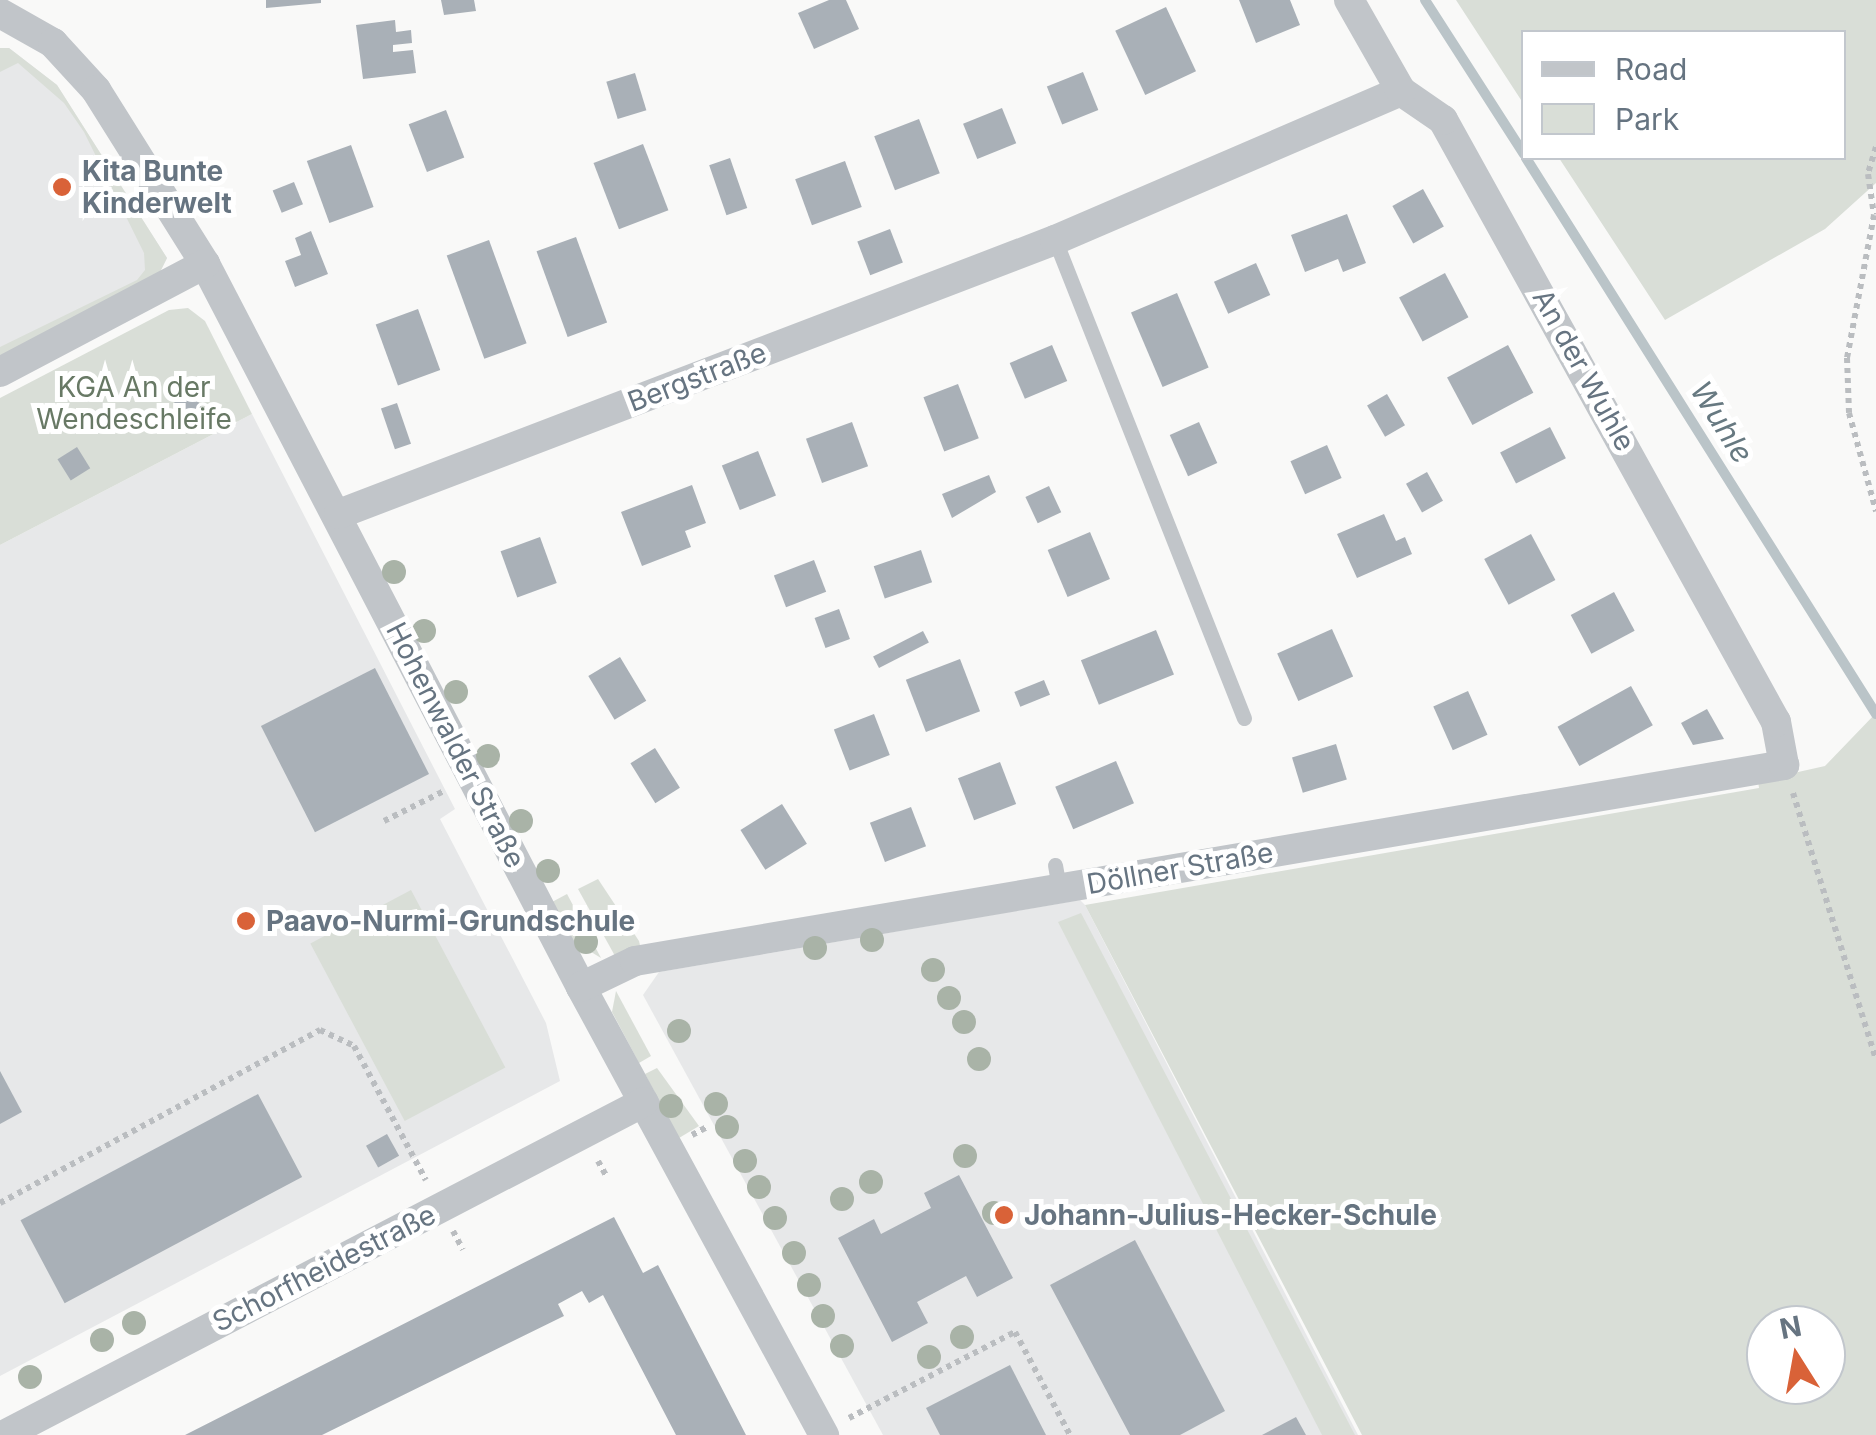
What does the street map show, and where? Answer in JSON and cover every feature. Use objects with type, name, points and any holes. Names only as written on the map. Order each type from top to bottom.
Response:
[{"type":"street","name":"An der Wuhle","points":[[1349,0],[1401,91],[1430,106],[1452,136],[1776,722],[1784,764]]},
{"type":"street","name":"Hohenwalder Straße","points":[[0,13],[54,43],[96,90],[205,264],[339,514],[581,987],[824,1435]]},
{"type":"street","name":"Bergstraße","points":[[339,514],[1054,240],[1401,91]]},
{"type":"street","points":[[0,372],[205,264]]},
{"type":"street","name":"Döllner Straße","points":[[581,987],[634,961],[1057,876],[1784,764]]},
{"type":"street","name":"Schorfheidestraße","points":[[4,1435],[644,1102]]},
{"type":"lane","points":[[1054,240],[1244,718]]},
{"type":"path","points":[[1876,147],[1868,174],[1874,215],[1847,358],[1849,414],[1876,511]]},
{"type":"path","points":[[1784,764],[1876,1059]]},
{"type":"path","points":[[384,821],[472,776]]},
{"type":"path","points":[[0,1203],[320,1030],[354,1046],[398,1127]]},
{"type":"path","points":[[876,1404],[1015,1332],[1070,1435]]},
{"type":"shaded area","name":"Kita Bunte Kinderwelt","points":[[0,48],[9,48],[57,85],[167,258],[160,272],[0,358]]},
{"type":"shaded area","name":"Paavo-Nurmi-Grundschule","points":[[252,414],[455,809],[440,819],[546,1023],[560,1081],[0,1376],[0,545]]},
{"type":"shaded area","name":"Johann-Julius-Hecker-Schule","points":[[1080,900],[1358,1435],[883,1435],[643,995],[659,972]]},
{"type":"green space","points":[[1456,0],[1876,0],[1876,183],[1825,229],[1665,320],[1560,160],[1846,160],[1846,30],[1521,30],[1521,100]]},
{"type":"green space","points":[[0,48],[9,48],[57,85],[167,258],[160,272],[0,358],[0,347],[137,280],[145,270],[144,253],[84,132],[64,103],[18,63],[0,72]]},
{"type":"green space","name":"KGA An der Wendeschleife","points":[[188,308],[205,321],[252,414],[0,545],[0,398],[169,310]]},
{"type":"green space","points":[[1876,713],[1876,1435],[1362,1435],[1085,905],[1759,788],[1758,781],[1825,766]]},
{"type":"green space","points":[[598,879],[641,950],[615,956],[578,889]]},
{"type":"green space","points":[[411,890],[505,1067],[405,1121],[310,944]]},
{"type":"green space","points":[[567,894],[601,958],[573,941],[552,902]]},
{"type":"green space","points":[[1081,913],[1355,1435],[1322,1435],[1058,922]]},
{"type":"green space","points":[[616,991],[651,1056],[639,1063],[612,1012]]},
{"type":"green space","points":[[657,1068],[699,1126],[679,1138],[645,1074]]},
{"type":"building","points":[[266,0],[321,0],[321,3],[266,8]]},
{"type":"building","points":[[441,0],[474,0],[476,11],[444,15]]},
{"type":"building","points":[[829,0],[846,0],[859,29],[814,49],[798,13]]},
{"type":"building","points":[[1239,0],[1290,0],[1300,25],[1256,43]]},
{"type":"building","points":[[1166,7],[1196,71],[1145,95],[1115,31]]},
{"type":"building","points":[[395,20],[396,32],[411,30],[412,43],[393,45],[393,52],[413,50],[416,73],[363,79],[356,25]]},
{"type":"building","points":[[1083,72],[1098,110],[1062,125],[1047,87]]},
{"type":"building","points":[[635,73],[646,110],[618,119],[606,82]]},
{"type":"building","points":[[1002,108],[1016,143],[977,159],[963,124]]},
{"type":"building","points":[[446,110],[464,158],[427,172],[409,124]]},
{"type":"building","points":[[919,119],[940,173],[895,190],[874,136]]},
{"type":"building","points":[[643,144],[668,210],[619,229],[594,163]]},
{"type":"building","points":[[351,145],[374,207],[329,223],[307,161]]},
{"type":"building","points":[[730,158],[747,208],[726,215],[709,165]]},
{"type":"building","points":[[845,161],[862,207],[812,225],[795,179]]},
{"type":"building","points":[[294,182],[303,204],[282,213],[273,191]]},
{"type":"building","points":[[1423,189],[1444,227],[1413,244],[1392,206]]},
{"type":"building","points":[[1347,214],[1366,263],[1343,272],[1338,259],[1305,272],[1291,235]]},
{"type":"building","points":[[890,229],[903,263],[870,275],[857,242]]},
{"type":"building","points":[[311,231],[328,274],[295,287],[285,261],[301,255],[295,238]]},
{"type":"building","points":[[576,237],[607,323],[568,337],[537,251]]},
{"type":"building","points":[[489,240],[527,343],[484,359],[447,255]]},
{"type":"building","points":[[1256,263],[1270,295],[1228,314],[1214,282]]},
{"type":"building","points":[[1445,273],[1468,317],[1423,342],[1399,297]]},
{"type":"building","points":[[1177,293],[1209,368],[1163,387],[1131,313]]},
{"type":"building","points":[[418,309],[440,370],[398,385],[376,324]]},
{"type":"building","points":[[1052,345],[1067,381],[1025,399],[1010,363]]},
{"type":"building","points":[[1508,345],[1533,393],[1472,425],[1447,377]]},
{"type":"building","points":[[958,384],[979,438],[944,451],[923,397]]},
{"type":"building","points":[[191,386],[201,407],[181,416],[171,395]]},
{"type":"building","points":[[1387,394],[1405,425],[1385,437],[1367,406]]},
{"type":"building","points":[[397,403],[411,444],[395,449],[381,409]]},
{"type":"building","points":[[852,422],[868,466],[822,483],[806,439]]},
{"type":"building","points":[[1199,422],[1217,463],[1188,476],[1170,435]]},
{"type":"building","points":[[1550,427],[1566,458],[1516,484],[1500,452]]},
{"type":"building","points":[[1327,445],[1342,478],[1305,494],[1290,461]]},
{"type":"building","points":[[77,447],[90,468],[71,480],[57,459]]},
{"type":"building","points":[[758,451],[776,496],[740,510],[722,466]]},
{"type":"building","points":[[1427,472],[1443,501],[1422,512],[1406,484]]},
{"type":"building","points":[[989,475],[996,492],[952,518],[942,494]]},
{"type":"building","points":[[692,485],[706,523],[685,531],[691,547],[642,566],[621,512]]},
{"type":"building","points":[[1049,486],[1061,512],[1038,523],[1025,497]]},
{"type":"building","points":[[1384,514],[1396,541],[1405,537],[1412,554],[1357,578],[1337,534]]},
{"type":"building","points":[[1090,532],[1110,579],[1068,597],[1048,550]]},
{"type":"building","points":[[1531,534],[1555,580],[1509,605],[1484,559]]},
{"type":"building","points":[[540,537],[557,583],[517,597],[501,551]]},
{"type":"building","points":[[921,550],[932,582],[885,598],[874,566]]},
{"type":"building","points":[[814,560],[826,592],[786,607],[774,575]]},
{"type":"building","points":[[1614,592],[1635,631],[1591,654],[1571,615]]},
{"type":"building","points":[[839,609],[850,639],[826,648],[815,618]]},
{"type":"building","points":[[1332,629],[1353,677],[1298,701],[1277,653]]},
{"type":"building","points":[[1156,630],[1174,675],[1099,705],[1081,660]]},
{"type":"building","points":[[923,631],[929,643],[879,668],[873,656]]},
{"type":"building","points":[[620,657],[646,701],[615,720],[588,676]]},
{"type":"building","points":[[960,659],[980,711],[926,732],[906,680]]},
{"type":"building","points":[[375,668],[429,774],[315,832],[261,726]]},
{"type":"building","points":[[1044,680],[1050,695],[1020,707],[1014,692]]},
{"type":"building","points":[[1631,686],[1653,725],[1579,766],[1558,727]]},
{"type":"building","points":[[1468,691],[1488,735],[1453,750],[1433,706]]},
{"type":"building","points":[[1707,709],[1724,739],[1693,745],[1681,723]]},
{"type":"building","points":[[874,714],[890,755],[850,770],[834,729]]},
{"type":"building","points":[[1336,744],[1347,779],[1303,793],[1292,757]]},
{"type":"building","points":[[655,748],[680,788],[655,803],[630,763]]},
{"type":"building","points":[[1116,761],[1134,803],[1073,829],[1055,787]]},
{"type":"building","points":[[1000,762],[1016,804],[974,820],[958,778]]},
{"type":"building","points":[[782,804],[807,844],[765,870],[740,830]]},
{"type":"building","points":[[911,807],[926,846],[885,862],[870,823]]},
{"type":"building","points":[[0,1071],[22,1112],[0,1124]]},
{"type":"building","points":[[258,1094],[302,1177],[65,1303],[20,1220]]},
{"type":"building","points":[[387,1134],[399,1156],[378,1168],[366,1146]]},
{"type":"building","points":[[959,1175],[1013,1278],[977,1297],[966,1276],[917,1302],[928,1323],[892,1342],[838,1238],[874,1219],[881,1234],[931,1208],[924,1193]]},
{"type":"building","points":[[614,1217],[643,1273],[658,1265],[746,1435],[676,1435],[603,1295],[589,1303],[582,1291],[558,1304],[564,1316],[322,1435],[185,1435]]},
{"type":"building","points":[[1135,1240],[1225,1411],[1180,1435],[1130,1435],[1050,1285]]},
{"type":"building","points":[[1010,1365],[1046,1435],[940,1435],[926,1408]]},
{"type":"building","points":[[1296,1417],[1306,1435],[1262,1435]]},
{"type":"waterway","name":"Wuhle","points":[[1425,0],[1521,149]]},
{"type":"waterway","name":"Wuhle","points":[[1527,160],[1876,714]]},
{"type":"place","name":"Kita Bunte Kinderwelt","points":[[62,187]]},
{"type":"place","name":"Paavo-Nurmi-Grundschule","points":[[246,921]]},
{"type":"place","name":"Johann-Julius-Hecker-Schule","points":[[1004,1215]]}]
